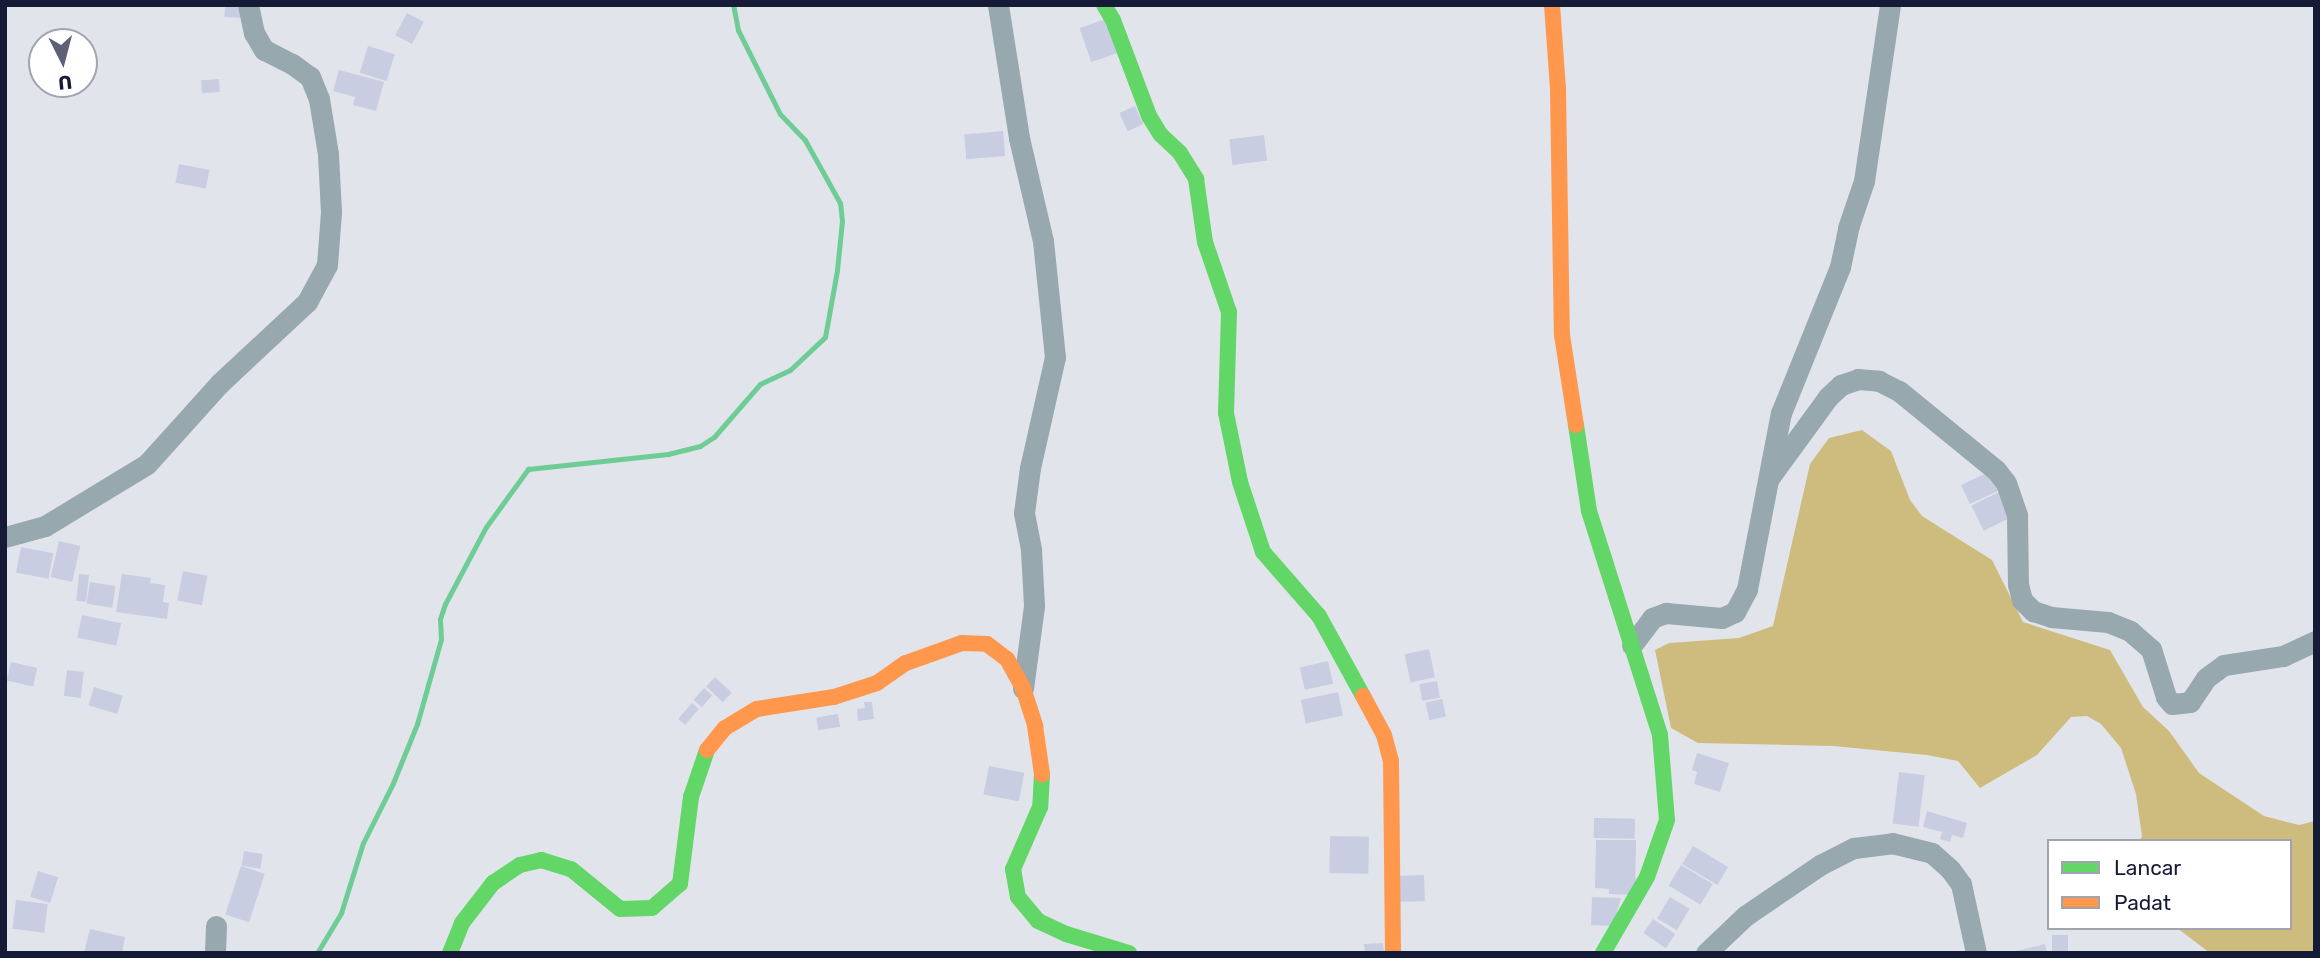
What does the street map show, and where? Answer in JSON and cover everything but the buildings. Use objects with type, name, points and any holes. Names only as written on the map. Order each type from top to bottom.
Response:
[{"type":"street","points":[[5,537],[45,526],[147,464],[220,383],[307,302],[327,265],[331,212],[328,154],[319,99],[310,77],[264,50],[254,33],[248,5]]},
{"type":"street","points":[[998,5],[1019,138],[1043,241],[1055,357],[1030,468],[1024,513],[1031,550],[1034,606],[1023,688]]},
{"type":"street","points":[[1104,5],[1113,20],[1149,117],[1161,135],[1180,153],[1196,179],[1205,242],[1229,312],[1226,413],[1240,482],[1263,552],[1319,616],[1384,735],[1391,761],[1393,790],[1393,953]]},
{"type":"street","points":[[1552,5],[1558,89],[1562,335],[1589,511],[1660,735],[1667,820],[1647,877],[1603,953]]},
{"type":"street","points":[[1632,645],[1652,618],[1666,613],[1722,618],[1735,612],[1747,589],[1782,413],[1840,267],[1848,228],[1864,181],[1890,5]]},
{"type":"street","points":[[1769,478],[1828,397],[1841,385],[1858,379],[1879,381],[1899,391],[1996,470],[2006,483],[2017,515],[2018,583],[2022,600],[2033,611],[2051,617],[2109,622],[2130,631],[2151,649],[2166,697],[2172,704],[2190,702],[2206,678],[2224,665],[2283,656],[2315,641]]},
{"type":"street","points":[[450,953],[462,923],[493,883],[520,865],[541,860],[571,869],[620,909],[652,908],[669,897],[680,884],[691,797],[705,752],[725,728],[757,709],[845,694],[877,683],[906,663],[962,643],[987,645],[1007,660],[1023,688],[1043,764],[1040,807],[1013,869],[1018,897],[1038,921],[1066,934],[1129,953]]},
{"type":"street","points":[[1706,953],[1745,916],[1819,865],[1853,848],[1892,843],[1933,853],[1950,869],[1961,884],[1976,953]]},
{"type":"street","points":[[215,953],[216,926]]},
{"type":"shaded area","points":[[1862,430],[1891,451],[1910,500],[1922,516],[1992,560],[2023,622],[2110,650],[2143,707],[2169,731],[2199,773],[2264,816],[2299,825],[2315,821],[2315,953],[2210,953],[2180,930],[2292,930],[2292,839],[2141,839],[2136,794],[2121,748],[2101,724],[2087,716],[2071,717],[2037,755],[1980,788],[1958,761],[1927,755],[1833,746],[1698,743],[1671,728],[1655,650],[1669,643],[1739,638],[1773,626],[1810,464],[1829,438]]},
{"type":"waterway","points":[[317,953],[341,913],[363,843],[393,783],[417,724],[441,639],[440,619],[445,604],[486,527],[528,469],[668,454],[700,446],[714,437],[760,384],[790,370],[825,337],[837,270],[842,221],[840,203],[805,140],[780,114],[738,30],[733,5]]},
{"type":"traffic: fast","points":[[1104,5],[1113,20],[1149,116],[1161,135],[1180,153],[1196,179],[1205,242],[1229,312],[1226,413],[1240,482],[1263,552],[1319,616],[1363,696]]},
{"type":"traffic: fast","points":[[1576,425],[1589,511],[1660,735],[1667,820],[1647,877],[1603,953]]},
{"type":"traffic: fast","points":[[450,953],[462,923],[493,883],[520,865],[541,860],[571,869],[620,909],[652,908],[680,884],[691,797],[707,750]]},
{"type":"traffic: fast","points":[[1042,774],[1040,807],[1013,869],[1018,897],[1038,921],[1066,934],[1129,953]]},
{"type":"traffic: slow","points":[[1552,5],[1558,89],[1562,335],[1576,425]]},
{"type":"traffic: slow","points":[[707,750],[725,728],[757,709],[834,697],[877,683],[906,663],[962,643],[987,644],[1007,659],[1023,688],[1035,726],[1042,774]]},
{"type":"traffic: slow","points":[[1363,696],[1384,735],[1391,761],[1393,953]]}]
